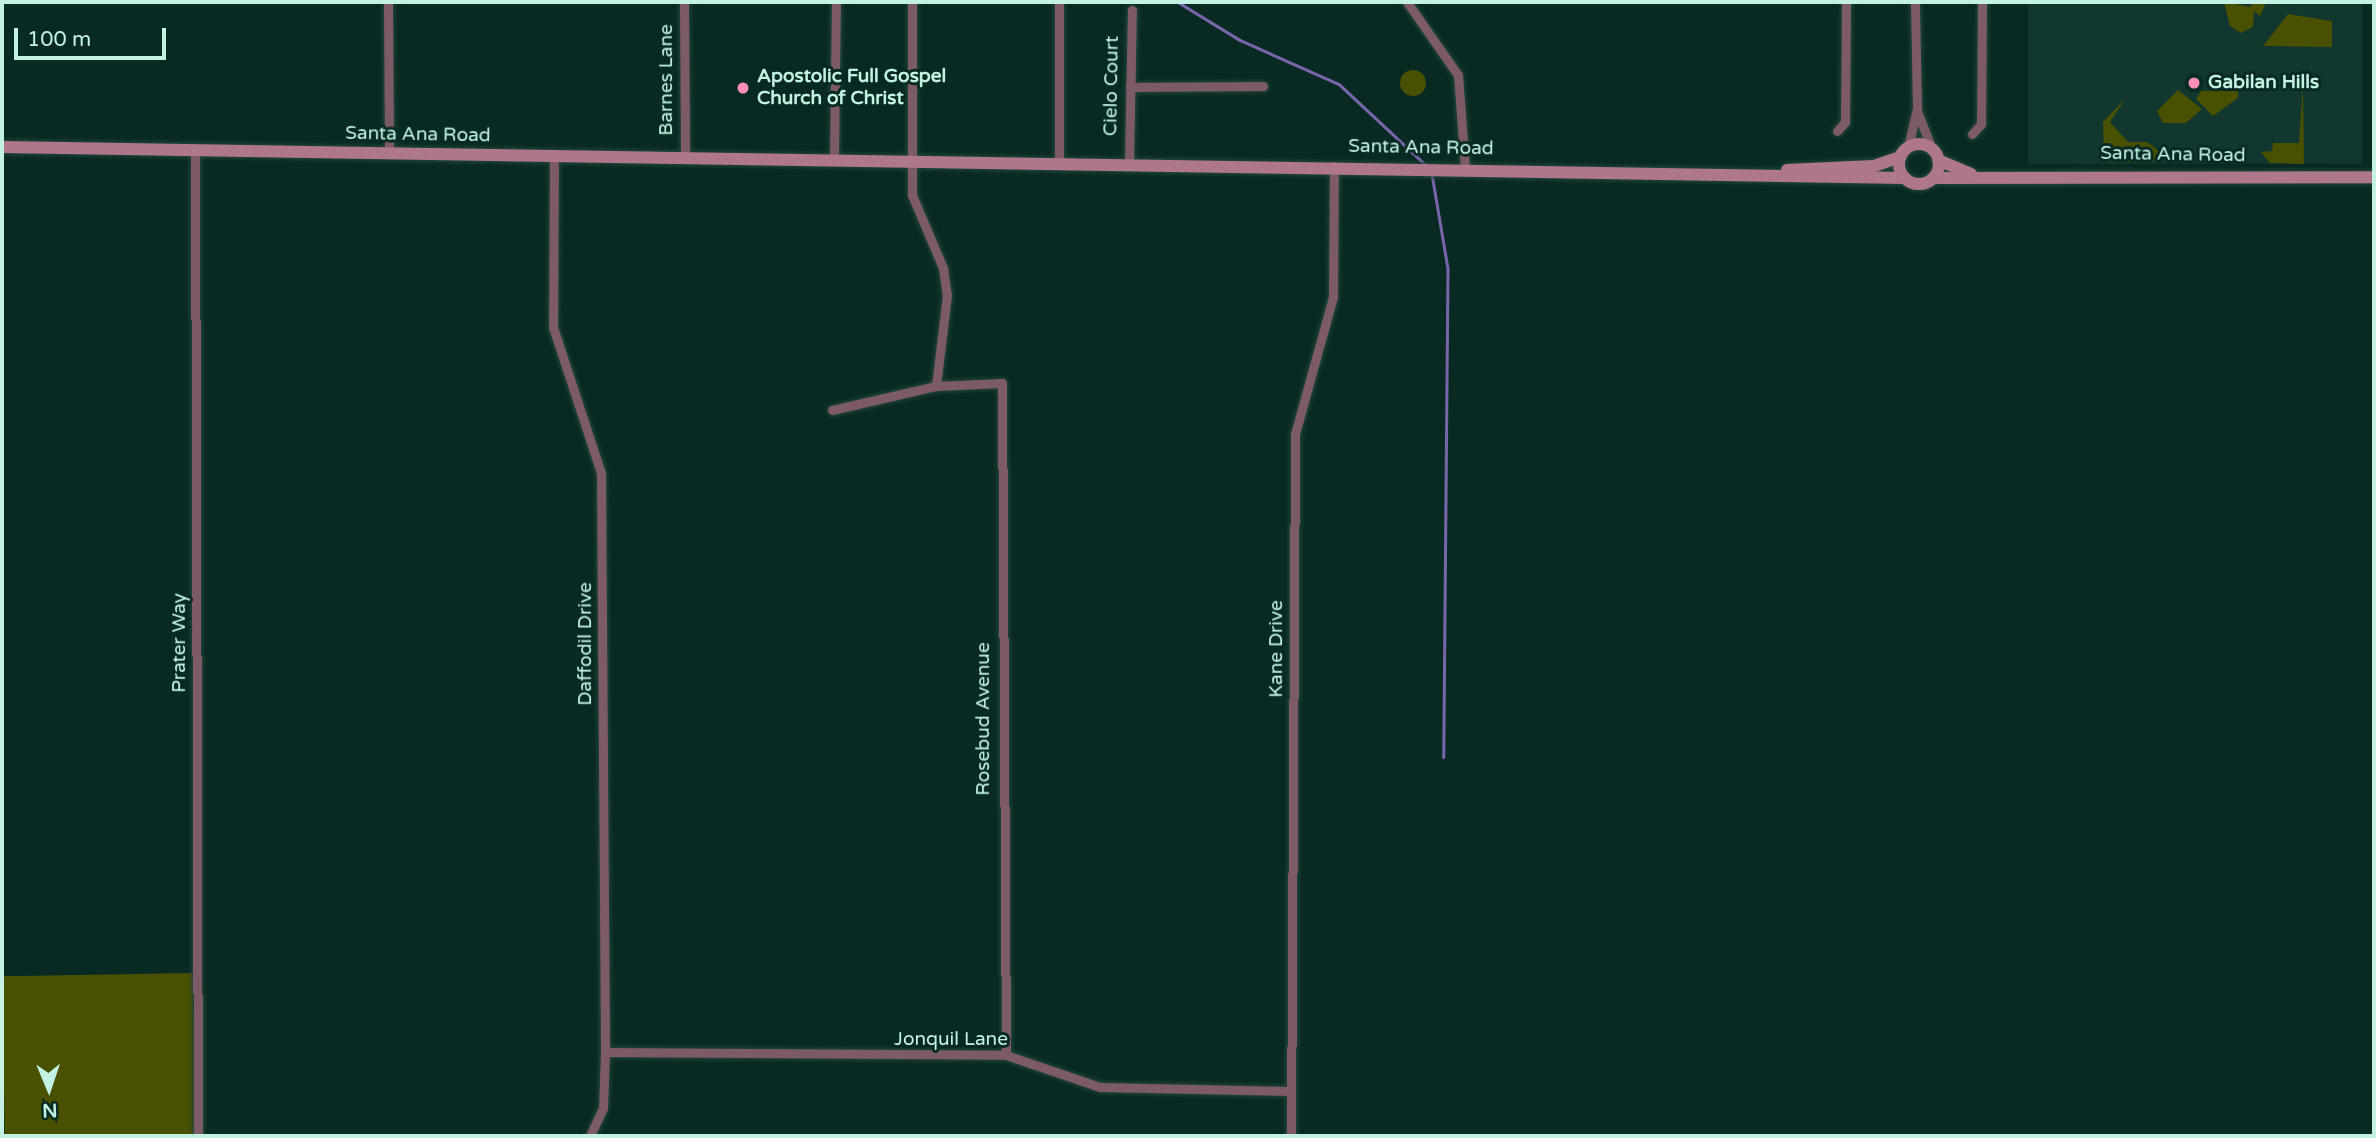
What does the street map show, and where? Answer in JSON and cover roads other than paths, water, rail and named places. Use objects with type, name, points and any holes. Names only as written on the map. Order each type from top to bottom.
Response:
[{"type":"street","points":[[388,2],[388,153]]},
{"type":"street","name":"Barnes Lane","points":[[684,2],[685,158]]},
{"type":"street","points":[[834,160],[836,2]]},
{"type":"street","points":[[832,410],[936,386],[947,295],[943,268],[914,203],[912,2]]},
{"type":"street","points":[[1059,2],[1059,161]]},
{"type":"street","points":[[1408,2],[1458,75],[1465,168]]},
{"type":"street","points":[[1837,131],[1845,122],[1846,2]]},
{"type":"street","points":[[1905,178],[1904,152],[1917,109],[1915,2]]},
{"type":"street","points":[[1972,134],[1981,124],[1982,2]]},
{"type":"street","name":"Cielo Court","points":[[1129,162],[1132,10]]},
{"type":"street","points":[[1130,87],[1263,86]]},
{"type":"street","points":[[1917,109],[1935,154],[1933,178]]},
{"type":"street","name":"Santa Ana Road","points":[[2,147],[1783,172],[1874,166],[1904,152],[1935,154],[1970,174]]},
{"type":"street","name":"Prater Way","points":[[195,149],[198,1136]]},
{"type":"street","name":"Daffodil Drive","points":[[554,156],[553,327],[601,473],[604,1052],[603,1108],[590,1136]]},
{"type":"street","name":"Kane Drive","points":[[1291,1136],[1295,434],[1333,297],[1334,166]]},
{"type":"street","name":"Santa Ana Road","points":[[1783,172],[1831,180],[1905,178],[1921,183],[1933,178],[1970,174],[2374,177]]},
{"type":"street","name":"Rosebud Avenue","points":[[936,386],[1002,383],[1006,1055]]},
{"type":"street","name":"Jonquil Lane","points":[[604,1052],[1006,1055],[1100,1087],[1292,1091]]},
{"type":"waterway","points":[[1178,2],[1240,40],[1339,84],[1427,166]]},
{"type":"waterway","points":[[1432,174],[1448,269],[1444,757]]},
{"type":"place","name":"Gabilan Hills","points":[[2194,83]]},
{"type":"place","name":"Apostolic Full Gospel Church of Christ","points":[[743,88]]}]
